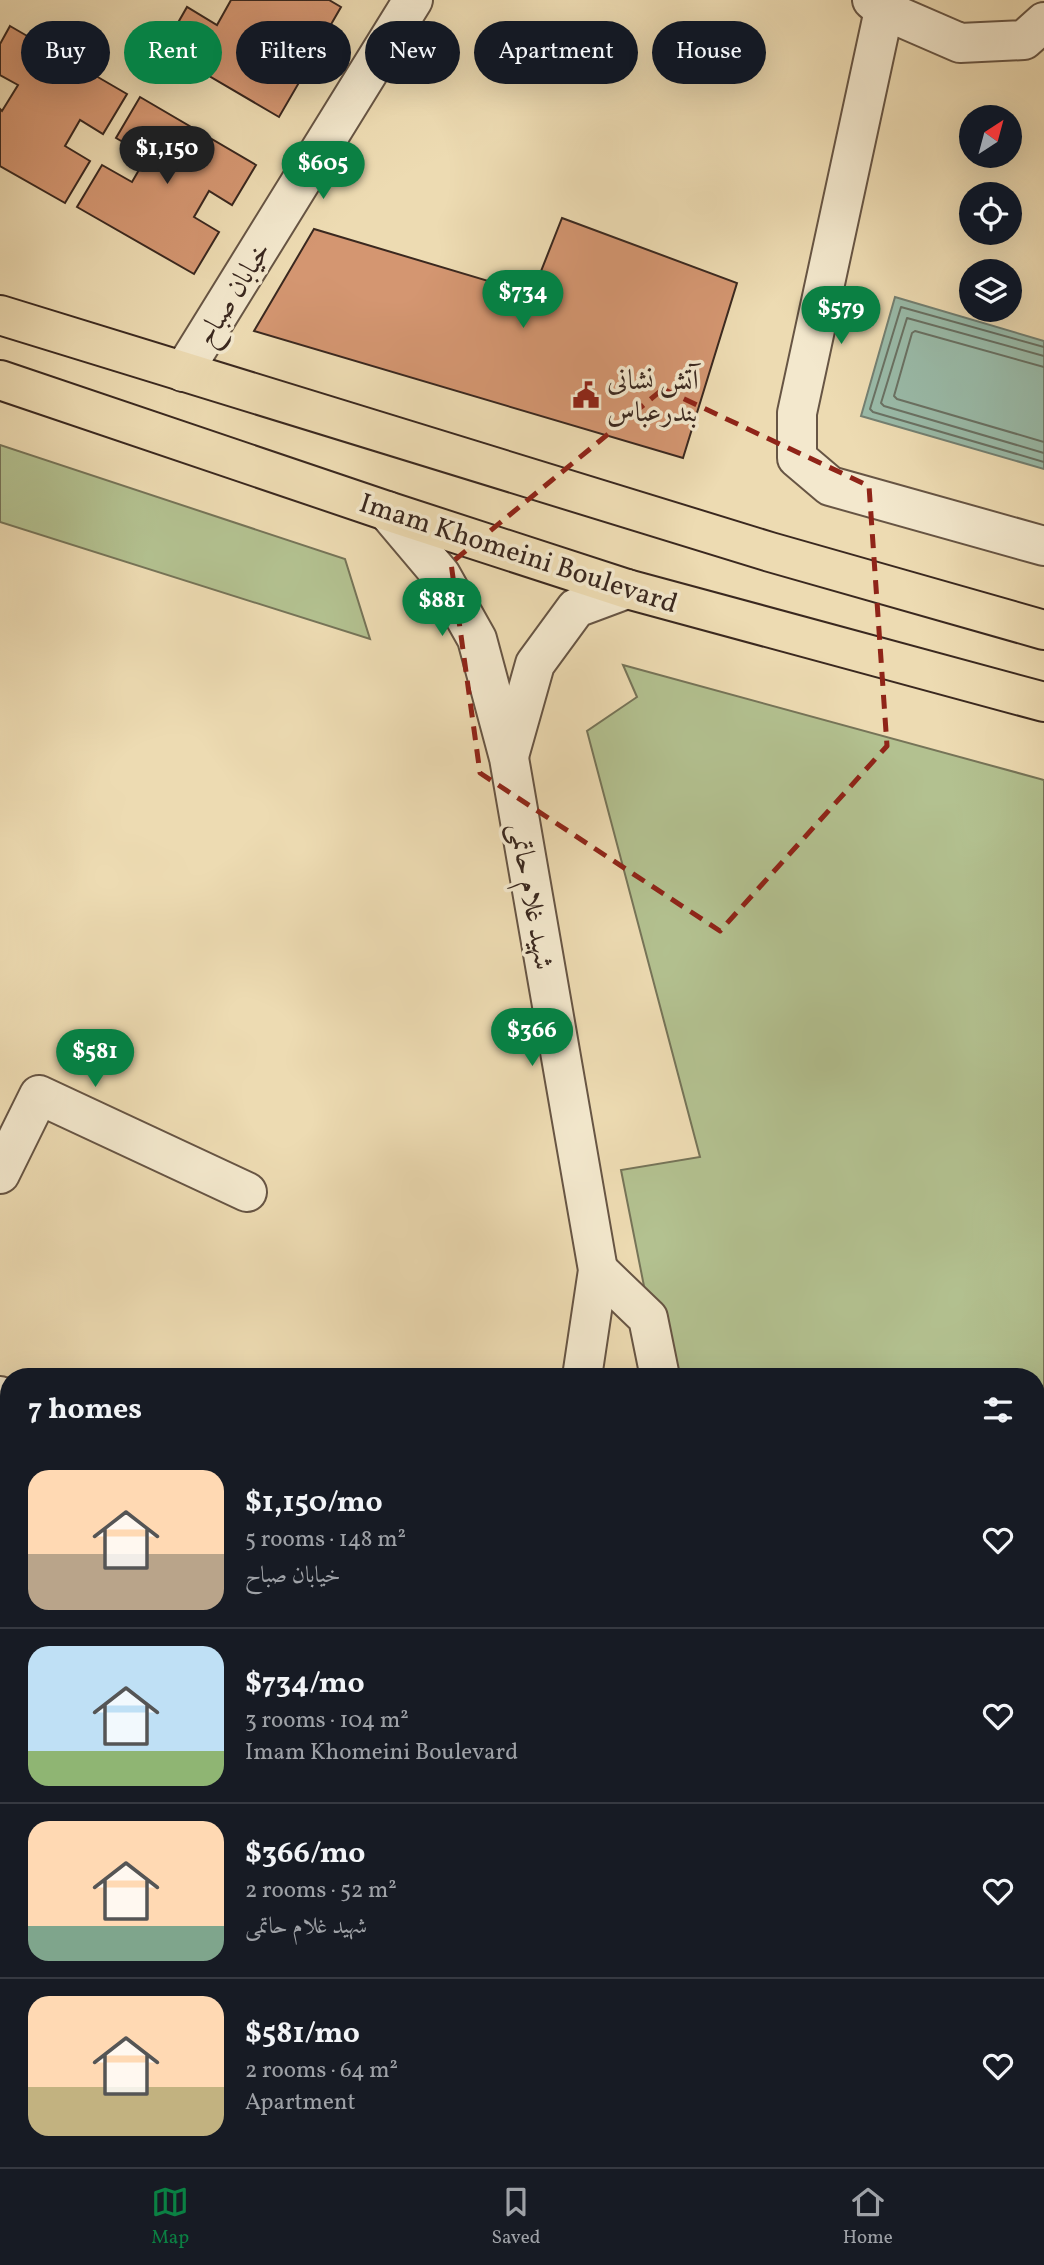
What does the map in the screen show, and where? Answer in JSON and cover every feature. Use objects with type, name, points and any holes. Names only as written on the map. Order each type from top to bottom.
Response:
[{"type":"main road","points":[[0,315],[770,552],[1044,630]]},
{"type":"main road","name":"Imam Khomeini Boulevard","points":[[0,380],[627,589],[1044,702]]},
{"type":"street","name":"خیابان صباح","points":[[183,372],[413,0]]},
{"type":"street","points":[[1044,22],[1024,40],[960,43],[878,5],[797,414],[797,458],[830,486],[1044,545]]},
{"type":"street","points":[[387,511],[441,575],[477,639],[509,758]]},
{"type":"street","name":"شهید غلام حاتمی","points":[[583,1368],[598,1270],[509,758],[535,664],[576,608],[627,589]]},
{"type":"street","points":[[0,1174],[39,1095],[247,1192]]},
{"type":"street","points":[[598,1270],[648,1318],[658,1368]]},
{"type":"highlighted area","points":[[663,389],[869,486],[887,746],[720,931],[480,773],[451,563]]},
{"type":"green space","points":[[0,445],[345,559],[370,639],[0,522]]},
{"type":"green space","points":[[623,665],[1044,780],[1044,1368],[660,1368],[621,1170],[700,1157],[587,731],[637,697]]},
{"type":"water","points":[[895,297],[959,316],[959,322],[980,322],[1044,341],[1044,469],[861,416]]},
{"type":"building","points":[[231,0],[329,0],[341,7],[333,21],[236,21],[236,84],[298,84],[279,117],[222,84],[222,21],[219,21]]},
{"type":"building","points":[[187,7],[210,21],[179,21]]},
{"type":"building","points":[[10,26],[21,32],[21,84],[110,84],[127,94],[103,134],[80,120],[65,146],[90,161],[65,203],[0,166],[0,109],[2,111],[18,85],[0,75],[0,44]]},
{"type":"building","points":[[140,97],[256,165],[232,205],[209,191],[194,217],[219,232],[194,274],[77,207],[102,165],[132,182],[147,156],[116,138]]},
{"type":"building","name":"آتش نشانی بندرعباس","points":[[562,218],[737,283],[683,458],[254,331],[314,229],[532,294]]},
{"type":"place","name":"آتش نشانی بندرعباس","points":[[586,395]]}]
